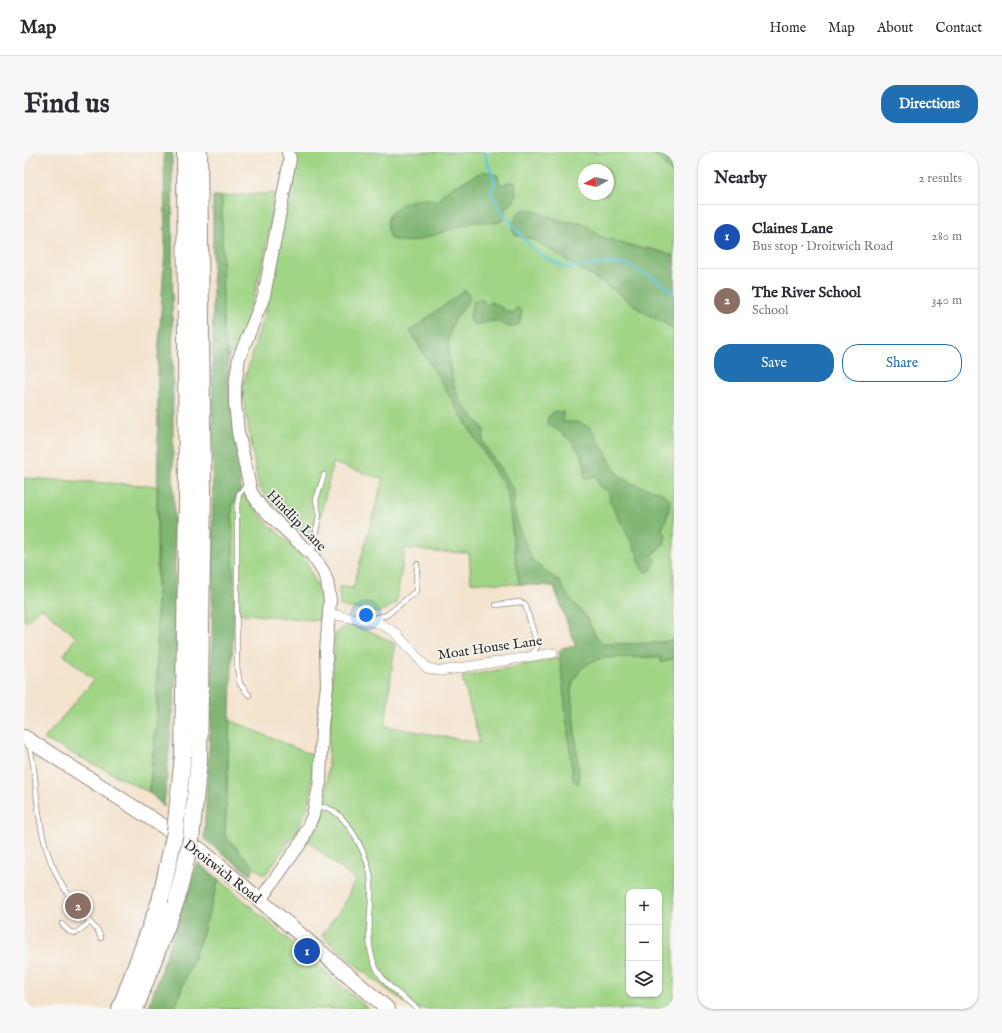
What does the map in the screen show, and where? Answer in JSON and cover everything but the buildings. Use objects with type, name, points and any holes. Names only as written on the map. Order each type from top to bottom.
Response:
[{"type":"highway","points":[[120,1009],[160,901],[175,832],[183,755],[187,506],[185,152]]},
{"type":"highway","points":[[135,1009],[177,899],[191,839],[199,760],[203,494],[199,152]]},
{"type":"main road","name":"Droitwich Road","points":[[26,738],[202,851],[388,1009]]},
{"type":"street","name":"Hindlip Lane","points":[[260,900],[302,841],[315,806],[320,782],[322,725],[327,686],[326,652],[330,614],[330,600],[327,581],[321,567],[312,555],[261,507],[251,492],[248,484],[238,432],[235,386],[239,358],[264,296],[290,159],[288,152]]},
{"type":"street","name":"Moat House Lane","points":[[330,614],[379,623],[395,632],[427,668],[441,671],[553,653]]},
{"type":"lane","points":[[312,555],[319,522],[316,500],[324,475]]},
{"type":"lane","points":[[248,484],[239,494],[237,522],[237,667],[240,684],[249,695]]},
{"type":"lane","points":[[366,620],[387,615],[416,591],[417,564]]},
{"type":"lane","points":[[496,604],[520,602],[525,604],[537,644],[537,648],[530,657]]},
{"type":"lane","points":[[26,738],[32,755],[39,815],[47,849],[56,876],[64,890],[98,931],[101,938]]},
{"type":"lane","points":[[315,806],[330,808],[350,828],[363,854],[371,879],[369,934],[374,964],[387,984],[418,1009]]},
{"type":"lane","points":[[62,924],[70,932],[76,933],[90,922]]},
{"type":"green space","points":[[164,152],[172,152],[173,460],[177,665],[164,807],[149,792],[157,717],[158,359],[165,248]]},
{"type":"green space","points":[[293,152],[674,152],[674,1009],[413,1009],[369,976],[322,936],[344,904],[355,880],[308,841],[326,802],[335,633],[349,627],[357,627],[395,644],[385,726],[480,743],[462,677],[564,657],[576,647],[554,586],[471,582],[469,553],[435,552],[405,548],[396,604],[378,613],[340,606],[339,587],[353,588],[383,479],[333,463],[314,544],[286,518],[259,488],[244,402],[243,385],[267,304],[275,253],[292,189]]},
{"type":"green space","points":[[650,152],[674,152],[674,176],[661,160]]},
{"type":"green space","points":[[483,171],[497,175],[501,185],[508,182],[515,182],[516,195],[514,201],[506,207],[502,221],[495,223],[474,222],[416,241],[407,242],[391,239],[388,229],[388,221],[390,214],[395,208],[410,201],[428,199],[440,200],[442,194],[446,191]]},
{"type":"green space","points":[[275,193],[264,259],[239,350],[228,356],[223,335],[222,196]]},
{"type":"green space","points":[[213,196],[222,196],[223,335],[228,356],[229,384],[241,489],[232,505],[234,613],[225,836],[254,867],[251,875],[204,839],[212,697]]},
{"type":"green space","points":[[528,209],[563,221],[585,224],[599,236],[632,246],[674,255],[674,329],[640,310],[617,292],[533,239],[517,236],[512,230],[514,221],[520,211]]},
{"type":"green space","points":[[465,290],[470,297],[455,320],[451,328],[449,338],[450,362],[454,386],[462,404],[482,426],[484,430],[483,442],[514,491],[514,509],[519,528],[533,561],[560,582],[567,595],[587,618],[597,638],[603,644],[656,643],[674,640],[674,658],[662,663],[659,657],[604,658],[586,665],[578,673],[571,691],[579,774],[579,783],[577,784],[573,779],[559,651],[564,647],[576,647],[554,586],[519,584],[507,491],[410,331]]},
{"type":"green space","points":[[482,298],[486,306],[490,302],[496,304],[506,311],[510,311],[512,315],[516,308],[519,308],[522,311],[519,325],[515,327],[508,327],[495,321],[489,321],[483,324],[472,323],[470,315],[473,302]]},
{"type":"green space","points":[[555,411],[563,412],[563,422],[578,422],[591,428],[617,473],[623,478],[637,485],[665,495],[670,499],[668,514],[662,529],[666,535],[664,544],[652,555],[656,561],[652,569],[646,573],[641,568],[637,553],[610,502],[609,492],[600,487],[595,476],[585,479],[584,463],[578,450],[564,435],[547,424],[548,417]]},
{"type":"green space","points":[[24,478],[157,486],[157,717],[149,792],[44,739],[94,680],[64,655],[76,637],[41,607],[26,622],[24,620]]},
{"type":"green space","points":[[241,489],[265,521],[303,555],[320,592],[325,621],[234,613],[232,505]]},
{"type":"green space","points":[[230,720],[314,756],[310,802],[295,834],[265,875],[254,867],[225,836]]},
{"type":"green space","points":[[198,863],[219,879],[203,933],[174,1009],[148,1009]]},
{"type":"green space","points":[[219,879],[368,1009],[174,1009],[203,933]]},
{"type":"waterway","points":[[484,152],[495,182],[491,191],[498,206],[535,251],[555,263],[569,268],[606,263],[628,265],[657,280],[674,293]]},
{"type":"place","name":"The River School","points":[[78,906]]},
{"type":"place","name":"Claines Lane","points":[[307,951]]}]
